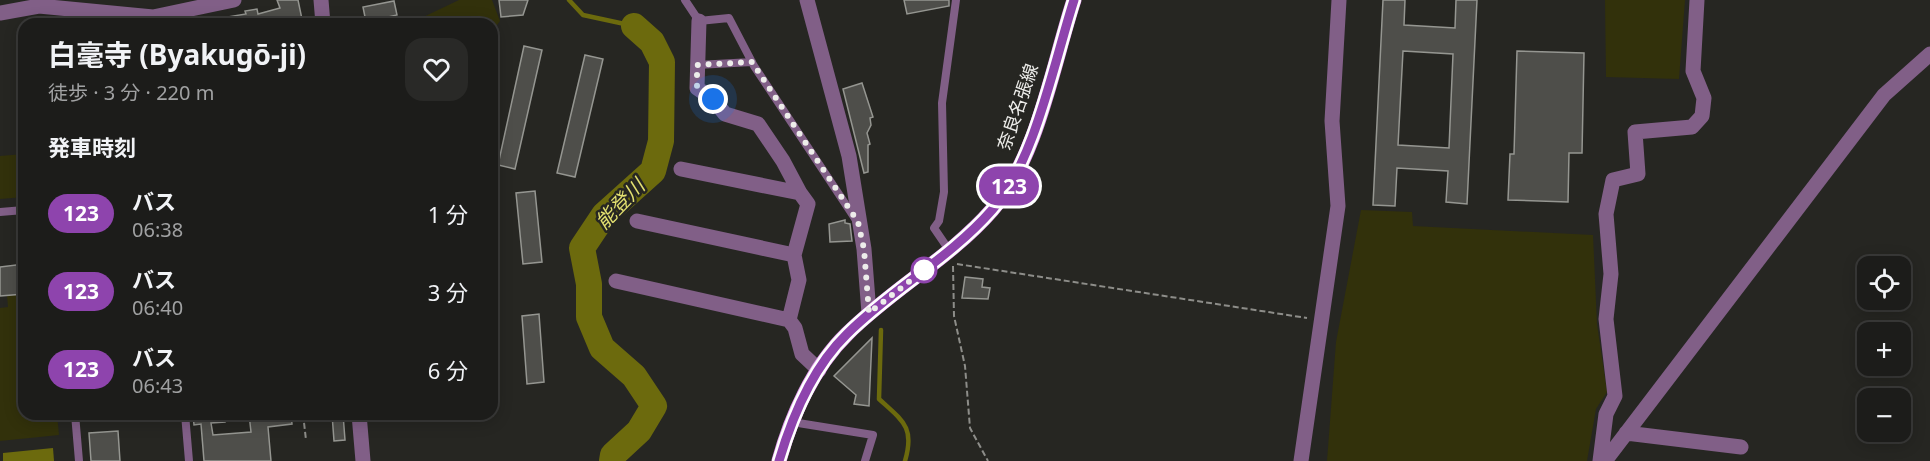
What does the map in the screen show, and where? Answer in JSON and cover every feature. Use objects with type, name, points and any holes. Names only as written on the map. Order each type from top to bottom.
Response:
[{"type":"main road","name":"奈良名張線","points":[[779,461],[792,422],[819,370],[845,336],[869,313],[951,256],[1006,192],[1030,141],[1074,0]]},
{"type":"street","points":[[153,17],[155,0]]},
{"type":"street","points":[[147,18],[234,0]]},
{"type":"street","points":[[321,0],[322,18]]},
{"type":"street","points":[[807,0],[849,156],[864,249],[869,313]]},
{"type":"street","points":[[1301,461],[1319,320],[1338,206],[1332,121],[1339,0]]},
{"type":"street","points":[[1600,461],[1606,414],[1615,396],[1606,320],[1611,274],[1606,214],[1613,180],[1638,174],[1635,132],[1692,127],[1702,116],[1704,98],[1693,71],[1697,0]]},
{"type":"street","points":[[0,13],[39,6],[121,18]]},
{"type":"street","points":[[699,21],[697,88],[713,99],[725,114],[758,124],[808,204],[794,255],[800,280],[789,320]]},
{"type":"street","points":[[1605,461],[1884,95],[1930,54]]},
{"type":"street","points":[[681,169],[800,193]]},
{"type":"street","points":[[637,221],[794,255]]},
{"type":"street","points":[[616,281],[789,320],[795,328],[802,354],[819,370]]},
{"type":"street","points":[[360,420],[363,461]]},
{"type":"street","points":[[1626,433],[1741,447]]},
{"type":"lane","points":[[685,0],[699,21],[729,18],[752,62],[858,222]]},
{"type":"lane","points":[[951,256],[934,228],[939,221],[944,192],[942,103],[956,0]]},
{"type":"lane","points":[[697,65],[752,62]]},
{"type":"lane","points":[[0,212],[18,210]]},
{"type":"lane","points":[[76,420],[79,461]]},
{"type":"lane","points":[[186,420],[189,461]]},
{"type":"lane","points":[[792,422],[873,435],[865,461]]},
{"type":"path","points":[[988,461],[970,428],[965,366],[954,316],[951,256],[1319,320]]},
{"type":"path","points":[[304,420],[306,440]]},
{"type":"shaded area","points":[[459,0],[492,0],[500,21],[498,24],[498,18],[421,18]]},
{"type":"shaded area","points":[[1605,0],[1685,0],[1679,79],[1606,77]]},
{"type":"shaded area","points":[[18,154],[18,198],[0,199],[0,156]]},
{"type":"shaded area","points":[[1361,210],[1412,212],[1413,226],[1593,235],[1597,324],[1607,392],[1596,409],[1587,461],[1327,461],[1336,342]]},
{"type":"shaded area","points":[[18,294],[18,420],[58,420],[59,435],[0,441],[0,308],[8,307],[7,295]]},
{"type":"shaded area","points":[[53,448],[54,461],[3,461],[3,453]]},
{"type":"building","points":[[277,0],[298,0],[302,18],[221,18],[246,14],[245,11],[257,9],[258,14],[280,8]]},
{"type":"building","points":[[499,0],[528,0],[523,15],[501,17]]},
{"type":"building","points":[[904,0],[949,0],[949,6],[907,14]]},
{"type":"building","points":[[1383,0],[1405,0],[1404,25],[1455,28],[1456,0],[1477,0],[1467,204],[1446,202],[1448,171],[1397,168],[1395,206],[1373,205]],"holes":[[[1403,51],[1453,54],[1449,148],[1398,145]]]},
{"type":"building","points":[[394,1],[397,15],[365,18],[363,7]]},
{"type":"building","points":[[524,46],[542,50],[515,169],[498,165]]},
{"type":"building","points":[[1517,51],[1584,53],[1582,153],[1569,153],[1568,202],[1508,200],[1510,154],[1514,154]]},
{"type":"building","points":[[585,55],[603,59],[575,177],[557,173]]},
{"type":"building","points":[[862,83],[873,117],[870,118],[871,125],[867,133],[870,144],[868,145],[868,172],[864,173],[843,89]]},
{"type":"building","points":[[535,191],[542,262],[523,264],[516,193]]},
{"type":"building","points":[[845,220],[845,223],[850,224],[852,241],[830,242],[829,224]]},
{"type":"building","points":[[18,265],[18,294],[0,296],[0,267]]},
{"type":"building","points":[[965,277],[983,279],[982,287],[990,288],[988,299],[962,298]]},
{"type":"building","points":[[539,314],[544,382],[527,384],[522,316]]},
{"type":"building","points":[[872,338],[869,406],[854,404],[856,395],[834,376]]},
{"type":"building","points":[[194,420],[225,420],[225,422],[211,423],[213,435],[251,432],[250,420],[292,420],[292,424],[268,427],[271,461],[204,461],[201,424],[194,425]]},
{"type":"building","points":[[332,420],[343,420],[345,440],[334,441]]},
{"type":"building","points":[[118,431],[120,461],[91,461],[89,433]]},
{"type":"waterway","name":"能登川","points":[[569,0],[583,15],[634,26]]},
{"type":"waterway","name":"能登川","points":[[612,461],[613,455],[639,431],[654,406],[634,376],[602,348],[589,317],[589,284],[582,248],[604,215],[653,171],[661,141],[662,62],[652,42],[634,26]]},
{"type":"waterway","points":[[881,330],[879,399],[895,413],[905,426],[909,440],[905,461]]},
{"type":"bus line","name":"123","points":[[779,461],[792,422],[819,370],[845,336],[869,313],[949,250],[992,211],[1006,192],[1041,112],[1074,0]]},
{"type":"route","points":[[713,99],[697,88],[697,65],[752,62],[858,222],[864,249],[869,313],[924,270]]}]
